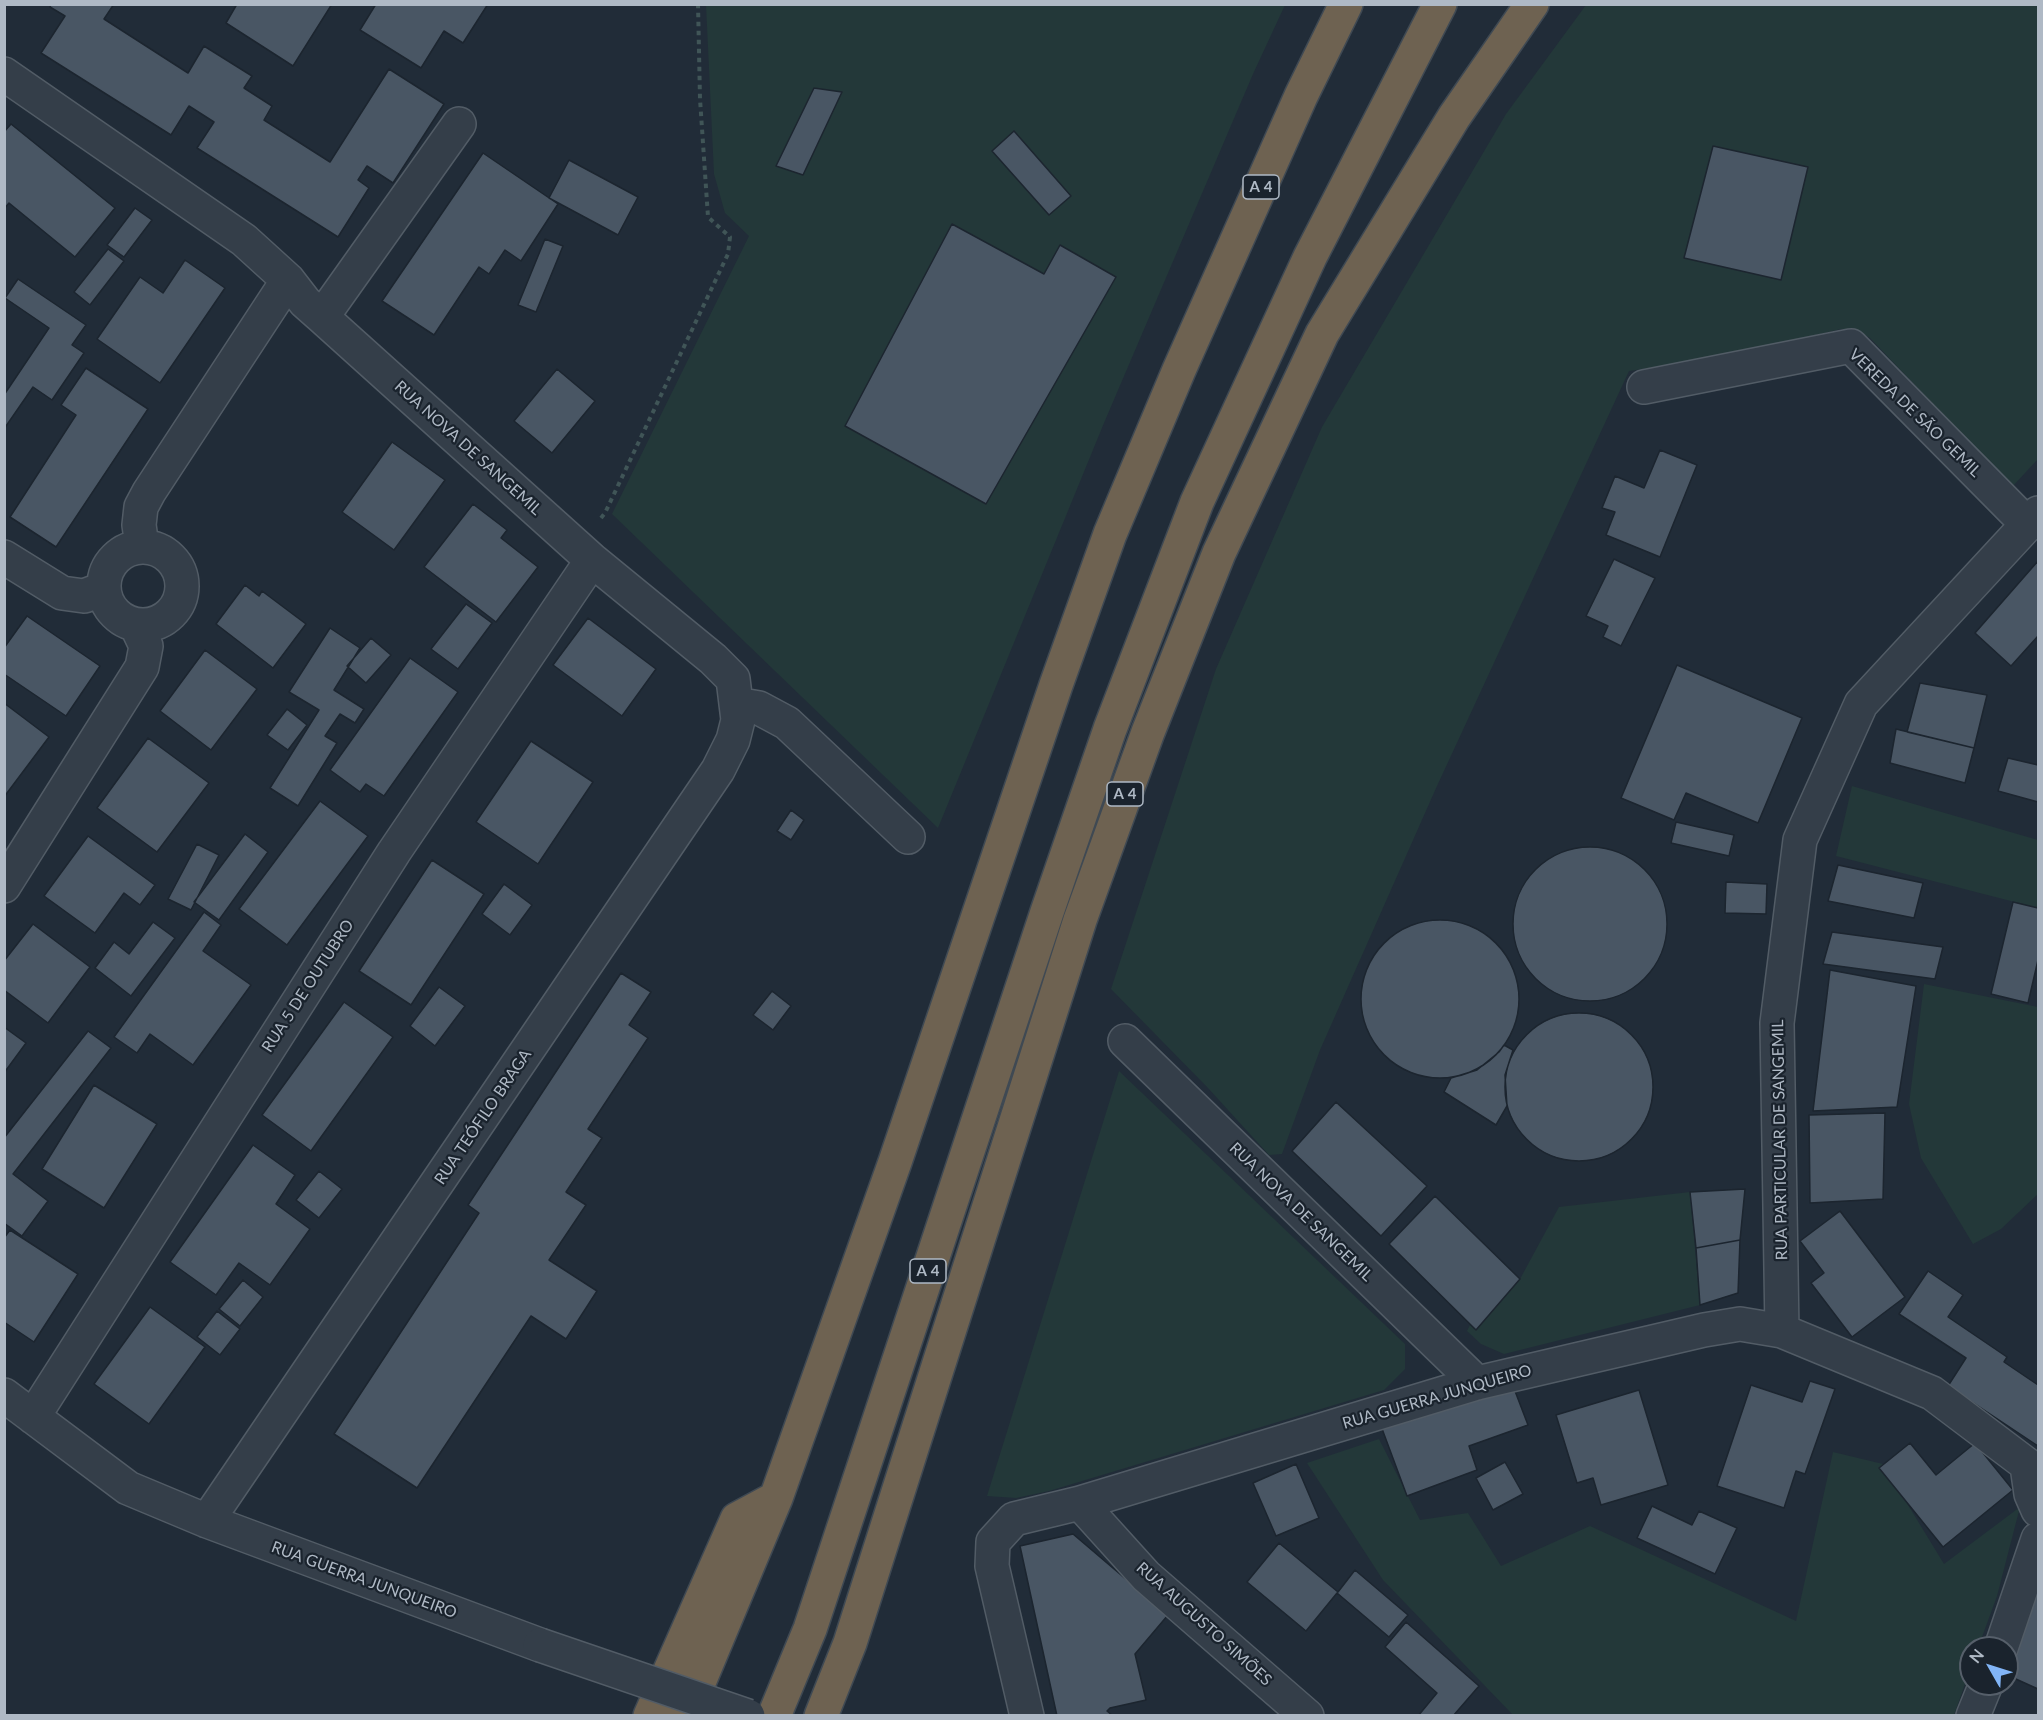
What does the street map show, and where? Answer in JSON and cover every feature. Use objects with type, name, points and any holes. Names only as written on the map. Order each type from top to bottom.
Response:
[{"type":"highway","name":"A 4","points":[[685,1716],[776,1498],[895,1162],[1056,685],[1110,534],[1184,359],[1301,96],[1346,4]]},
{"type":"highway","name":"A 4","points":[[774,1716],[810,1629],[1047,912],[1110,729],[1189,524],[1310,257],[1440,4]]},
{"type":"highway","name":"A 4","points":[[821,1716],[850,1643],[1080,920],[1148,732],[1219,553],[1322,334],[1454,117],[1532,4]]},
{"type":"highway","points":[[650,1716],[737,1519],[776,1498]]},
{"type":"street","name":"RUA NOVA DE SANGEMIL","points":[[4,74],[244,240],[288,280],[305,302],[585,553],[713,659],[733,679],[736,704]]},
{"type":"street","points":[[322,317],[459,124]]},
{"type":"street","points":[[142,546],[139,525],[141,507],[149,492],[288,280]]},
{"type":"street","name":"VEREDA DE SÃO GEMIL","points":[[1644,387],[1851,346],[2033,519]]},
{"type":"street","name":"RUA PARTICULAR DE SANGEMIL","points":[[1782,1331],[1777,1023],[1800,840],[1861,704],[2033,519]]},
{"type":"street","points":[[142,546],[155,548],[167,554],[176,564],[181,576],[182,588],[179,601],[171,613],[161,621],[148,625],[136,625],[123,621],[113,612],[106,602],[103,589],[104,576],[118,555],[142,546]]},
{"type":"street","name":"RUA 5 DE OUTUBRO","points":[[33,1417],[585,553]]},
{"type":"street","points":[[4,557],[62,593],[84,596],[103,589]]},
{"type":"street","points":[[4,886],[142,667],[146,646],[136,625]]},
{"type":"street","points":[[736,704],[759,708],[787,723],[908,837]]},
{"type":"street","name":"RUA TEÓFILO BRAGA","points":[[207,1521],[718,770],[733,741],[738,720],[736,704]]},
{"type":"street","name":"RUA NOVA DE SANGEMIL","points":[[1125,1041],[1477,1383]]},
{"type":"street","name":"RUA GUERRA JUNQUEIRO","points":[[1027,1716],[992,1566],[993,1542],[1014,1519],[1080,1503],[1477,1383],[1704,1330],[1740,1324],[1782,1331],[1932,1393],[2033,1469]]},
{"type":"street","name":"RUA GUERRA JUNQUEIRO","points":[[4,1395],[128,1488],[207,1521],[540,1645],[748,1716]]},
{"type":"street","points":[[2033,1469],[2031,1494],[2038,1510]]},
{"type":"street","name":"RUA AUGUSTO SIMÕES","points":[[1080,1503],[1146,1576],[1307,1716]]},
{"type":"street","points":[[2005,1636],[2038,1539]]},
{"type":"street","points":[[1973,1716],[1981,1696]]},
{"type":"path","points":[[585,553],[728,254],[730,237],[708,217],[700,99],[698,4]]},
{"type":"green space","points":[[706,5],[1285,5],[1253,74],[1104,423],[938,828],[612,514],[749,236],[725,213],[714,174]]},
{"type":"green space","points":[[1586,5],[2038,5],[2038,459],[2012,487],[1870,338],[1855,330],[1841,329],[1721,358],[1629,371],[1437,786],[1320,1050],[1282,1154],[1269,1155],[1208,1088],[1111,989],[1216,669],[1322,427],[1506,114]]},
{"type":"green space","points":[[1852,786],[2038,840],[2038,908],[1836,856]]},
{"type":"green space","points":[[1924,984],[2038,1007],[2038,1194],[2001,1229],[1973,1244],[1921,1158],[1909,1104]]},
{"type":"green space","points":[[1119,1071],[1405,1344],[1405,1369],[1384,1390],[1049,1491],[1016,1498],[987,1496]]},
{"type":"green space","points":[[1690,1192],[1700,1305],[1504,1354],[1481,1344],[1467,1331],[1470,1325],[1476,1330],[1520,1279],[1559,1207]]},
{"type":"green space","points":[[1379,1439],[1420,1520],[1468,1513],[1501,1566],[1590,1526],[1796,1621],[1833,1452],[1883,1464],[1944,1564],[2020,1507],[1997,1596],[1982,1636],[1959,1636],[1961,1696],[1954,1715],[1513,1715],[1383,1580],[1307,1463]]},
{"type":"building","points":[[51,4],[114,4],[104,19],[188,73],[204,46],[252,76],[244,88],[272,106],[264,120],[330,162],[389,69],[444,104],[393,183],[367,166],[358,180],[369,188],[338,237],[197,148],[214,122],[189,106],[171,135],[41,53],[65,16],[50,7]]},
{"type":"building","points":[[237,4],[332,4],[293,66],[226,23]]},
{"type":"building","points":[[376,4],[488,4],[463,43],[444,31],[421,68],[360,30]]},
{"type":"building","points":[[814,88],[842,92],[803,175],[776,166]]},
{"type":"building","points":[[11,124],[115,208],[75,257],[9,203],[4,209],[4,132]]},
{"type":"building","points":[[1014,131],[1071,196],[1049,215],[992,151]]},
{"type":"building","points":[[1713,146],[1808,167],[1781,280],[1684,258]]},
{"type":"building","points":[[483,153],[558,204],[521,261],[505,250],[489,274],[479,267],[434,335],[382,301]]},
{"type":"building","points":[[569,160],[638,197],[618,235],[549,198]]},
{"type":"building","points":[[135,208],[152,220],[124,257],[107,245]]},
{"type":"building","points":[[952,224],[1044,274],[1060,245],[1116,277],[986,504],[845,426]]},
{"type":"building","points":[[545,239],[563,246],[536,312],[518,305]]},
{"type":"building","points":[[108,249],[124,261],[90,305],[74,292]]},
{"type":"building","points":[[185,260],[225,288],[160,383],[97,339],[140,277],[163,293]]},
{"type":"building","points":[[18,279],[86,325],[72,345],[84,353],[52,400],[33,387],[4,429],[4,395],[49,328],[5,298]]},
{"type":"building","points":[[86,368],[148,409],[56,547],[10,517],[76,415],[61,405]]},
{"type":"building","points":[[557,369],[595,401],[552,453],[514,421]]},
{"type":"building","points":[[392,442],[445,480],[394,550],[342,512]]},
{"type":"building","points":[[1660,450],[1697,465],[1660,557],[1606,535],[1615,512],[1602,508],[1615,476],[1644,488]]},
{"type":"building","points":[[473,504],[507,530],[501,538],[538,567],[496,622],[424,567]]},
{"type":"building","points":[[1614,559],[1655,578],[1621,646],[1603,637],[1608,626],[1586,616]]},
{"type":"building","points":[[2038,561],[2038,636],[2011,666],[1975,633]]},
{"type":"building","points":[[245,585],[259,596],[262,591],[306,624],[273,668],[216,624]]},
{"type":"building","points":[[466,604],[492,623],[458,669],[431,649]]},
{"type":"building","points":[[27,616],[100,666],[66,716],[4,674],[4,648]]},
{"type":"building","points":[[588,618],[656,669],[622,716],[553,665]]},
{"type":"building","points":[[330,628],[360,648],[334,690],[364,709],[355,723],[340,714],[325,736],[337,743],[298,806],[270,788],[319,710],[289,692]]},
{"type":"building","points":[[371,638],[391,655],[366,683],[347,666]]},
{"type":"building","points":[[205,650],[257,689],[211,750],[160,711]]},
{"type":"building","points":[[410,658],[458,692],[384,796],[366,784],[360,792],[330,770]]},
{"type":"building","points":[[1677,665],[1802,718],[1758,823],[1686,793],[1674,820],[1621,798]]},
{"type":"building","points":[[1920,683],[1987,695],[1974,748],[1907,732]]},
{"type":"building","points":[[4,703],[49,737],[4,797]]},
{"type":"building","points":[[287,709],[307,725],[288,750],[267,735]]},
{"type":"building","points":[[1896,729],[1974,748],[1965,783],[1890,763]]},
{"type":"building","points":[[148,738],[209,783],[157,852],[97,808]]},
{"type":"building","points":[[531,741],[593,782],[538,864],[476,822]]},
{"type":"building","points":[[2008,758],[2038,765],[2038,802],[1998,791]]},
{"type":"building","points":[[320,801],[368,836],[287,945],[239,909]]},
{"type":"building","points":[[791,810],[804,820],[791,840],[777,831]]},
{"type":"building","points":[[1676,822],[1734,835],[1729,856],[1671,843]]},
{"type":"building","points":[[245,834],[268,852],[219,920],[194,902]]},
{"type":"building","points":[[88,836],[155,885],[140,905],[124,893],[95,933],[44,896]]},
{"type":"building","points":[[197,844],[219,855],[191,910],[168,899]]},
{"type":"building","points":[[1590,847],[1620,852],[1645,869],[1662,894],[1667,924],[1662,954],[1645,979],[1620,996],[1590,1001],[1560,996],[1535,979],[1518,954],[1513,924],[1518,894],[1535,869],[1560,852]]},
{"type":"building","points":[[432,860],[484,894],[411,1005],[359,971]]},
{"type":"building","points":[[1838,865],[1923,883],[1914,918],[1828,901]]},
{"type":"building","points":[[1726,882],[1767,884],[1766,914],[1725,913]]},
{"type":"building","points":[[504,884],[532,905],[510,935],[482,914]]},
{"type":"building","points":[[2013,902],[2038,908],[2038,960],[2028,1003],[1991,994]]},
{"type":"building","points":[[204,912],[221,925],[203,951],[251,985],[193,1065],[150,1034],[137,1053],[114,1037]]},
{"type":"building","points":[[1440,920],[1455,921],[1470,926],[1484,933],[1496,943],[1506,955],[1513,969],[1518,984],[1518,1014],[1513,1029],[1506,1043],[1496,1055],[1484,1065],[1470,1072],[1455,1077],[1440,1078],[1425,1077],[1410,1072],[1396,1065],[1384,1055],[1374,1043],[1367,1029],[1362,1014],[1361,999],[1362,984],[1367,969],[1374,955],[1384,943],[1396,933],[1410,926],[1425,921]]},
{"type":"building","points":[[153,922],[175,938],[131,996],[95,968],[114,942],[129,954]]},
{"type":"building","points":[[33,924],[90,967],[48,1023],[4,990],[4,961]]},
{"type":"building","points":[[1832,932],[1943,947],[1935,979],[1823,964]]},
{"type":"building","points":[[1830,970],[1916,986],[1897,1107],[1813,1111]]},
{"type":"building","points":[[621,973],[651,992],[629,1025],[648,1038],[588,1129],[602,1138],[566,1192],[586,1205],[549,1260],[597,1291],[566,1339],[531,1316],[417,1488],[334,1434],[479,1213],[468,1205]]},
{"type":"building","points":[[439,987],[465,1006],[435,1046],[410,1026]]},
{"type":"building","points":[[772,991],[791,1006],[773,1030],[753,1015]]},
{"type":"building","points":[[344,1002],[393,1037],[311,1151],[262,1115]]},
{"type":"building","points":[[1579,1013],[1607,1018],[1632,1034],[1648,1059],[1653,1087],[1648,1115],[1632,1140],[1607,1156],[1579,1161],[1551,1156],[1526,1140],[1510,1115],[1505,1087],[1510,1059],[1526,1034],[1551,1018]]},
{"type":"building","points":[[4,1027],[26,1043],[4,1073]]},
{"type":"building","points":[[88,1031],[111,1048],[13,1174],[48,1201],[22,1236],[4,1223],[4,1138]]},
{"type":"building","points":[[1504,1045],[1513,1050],[1505,1075],[1507,1106],[1496,1125],[1444,1092],[1451,1078],[1477,1070]]},
{"type":"building","points":[[94,1085],[157,1124],[104,1208],[42,1169]]},
{"type":"building","points":[[1336,1102],[1427,1186],[1381,1236],[1292,1151]]},
{"type":"building","points":[[1885,1113],[1883,1199],[1810,1203],[1809,1115]]},
{"type":"building","points":[[253,1145],[295,1175],[276,1204],[310,1229],[270,1285],[239,1263],[216,1295],[170,1262]]},
{"type":"building","points":[[319,1171],[342,1189],[319,1218],[296,1200]]},
{"type":"building","points":[[1745,1189],[1740,1240],[1696,1248],[1690,1192]]},
{"type":"building","points":[[1435,1196],[1520,1279],[1476,1330],[1389,1244]]},
{"type":"building","points":[[1840,1211],[1905,1297],[1852,1337],[1811,1283],[1824,1273],[1800,1241]]},
{"type":"building","points":[[10,1230],[78,1274],[34,1342],[4,1322],[4,1238]]},
{"type":"building","points":[[1740,1240],[1738,1293],[1700,1305],[1696,1248]]},
{"type":"building","points":[[1928,1271],[1963,1295],[1948,1317],[2007,1357],[2004,1362],[2038,1385],[2038,1446],[1948,1386],[1966,1358],[1899,1314]]},
{"type":"building","points":[[243,1280],[263,1297],[240,1326],[219,1309]]},
{"type":"building","points":[[150,1307],[205,1347],[149,1424],[94,1384]]},
{"type":"building","points":[[217,1311],[240,1329],[220,1355],[197,1337]]},
{"type":"building","points":[[1510,1378],[1528,1425],[1469,1446],[1477,1470],[1407,1496],[1381,1426]]},
{"type":"building","points":[[1810,1381],[1835,1389],[1805,1474],[1796,1471],[1784,1508],[1717,1486],[1751,1385],[1802,1402]]},
{"type":"building","points":[[1639,1390],[1668,1485],[1601,1505],[1593,1478],[1577,1483],[1556,1415]]},
{"type":"building","points":[[1910,1443],[1936,1475],[1975,1443],[2013,1490],[1943,1547],[1879,1468]]},
{"type":"building","points":[[1505,1462],[1523,1494],[1493,1510],[1476,1478]]},
{"type":"building","points":[[1296,1464],[1319,1518],[1276,1536],[1253,1483]]},
{"type":"building","points":[[1652,1506],[1692,1525],[1699,1511],[1737,1528],[1715,1574],[1637,1538]]},
{"type":"building","points":[[1073,1534],[1168,1615],[1135,1654],[1146,1700],[1110,1708],[1107,1711],[1113,1716],[1057,1716],[1020,1546]]},
{"type":"building","points":[[1279,1543],[1338,1592],[1355,1570],[1408,1615],[1389,1637],[1337,1593],[1306,1631],[1247,1582]]},
{"type":"building","points":[[2038,1587],[2038,1689],[2019,1680],[2019,1636],[2017,1636]]},
{"type":"building","points":[[1406,1622],[1479,1686],[1453,1716],[1418,1716],[1437,1693],[1385,1647]]}]
